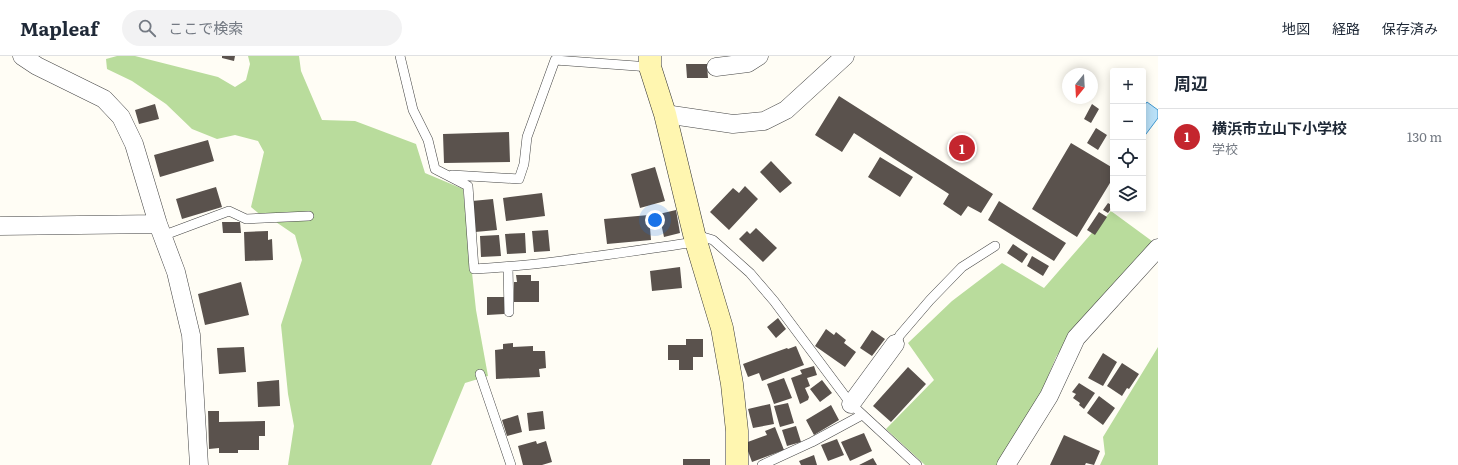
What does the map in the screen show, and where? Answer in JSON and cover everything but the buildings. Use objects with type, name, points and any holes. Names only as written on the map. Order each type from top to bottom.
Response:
[{"type":"street","points":[[22,56],[37,66],[104,99],[121,117],[134,144],[160,230],[176,272],[191,335],[199,465]]},
{"type":"street","points":[[716,67],[748,63],[759,56]]},
{"type":"street","points":[[665,114],[733,124],[764,121],[786,110],[840,58]]},
{"type":"street","points":[[650,61],[696,238],[722,328],[730,370],[737,430],[737,465]]},
{"type":"street","points":[[0,226],[160,230]]},
{"type":"street","points":[[1006,465],[1049,396],[1076,338],[1158,248]]},
{"type":"street","points":[[857,410],[895,344]]},
{"type":"lane","points":[[400,56],[413,110],[428,140],[435,169],[468,186],[474,268],[552,263],[689,243],[696,238],[703,237],[713,240],[750,273],[774,301],[857,410],[918,465]]},
{"type":"lane","points":[[449,175],[519,180],[524,164],[528,136],[555,60],[650,61]]},
{"type":"lane","points":[[160,230],[229,211],[246,219],[309,216]]},
{"type":"lane","points":[[895,344],[900,335],[930,300],[962,267],[995,246]]},
{"type":"lane","points":[[508,267],[509,312]]},
{"type":"lane","points":[[480,374],[511,465]]},
{"type":"lane","points":[[762,465],[812,442],[857,410]]},
{"type":"green space","points":[[117,56],[135,56],[218,77],[235,87],[246,80],[250,64],[248,56],[299,56],[301,71],[322,120],[355,121],[416,144],[425,173],[463,189],[476,310],[488,376],[465,383],[431,465],[288,465],[294,426],[288,394],[281,325],[302,260],[295,235],[276,222],[264,218],[251,207],[264,152],[258,141],[235,135],[217,139],[192,129],[166,104],[132,81],[107,69],[106,59]]},
{"type":"green space","points":[[1110,212],[1112,212],[1156,244],[1076,326],[1056,357],[1042,391],[1005,465],[925,465],[886,429],[934,380],[908,343],[952,301],[1002,263],[1044,288]]},
{"type":"green space","points":[[1158,347],[1158,465],[1100,465],[1105,454],[1103,437]]},
{"type":"water","points":[[1147,102],[1158,110],[1158,118],[1146,134],[1146,104]]},
{"type":"place","name":"横浜市立山下小学校","points":[[962,148]]}]
